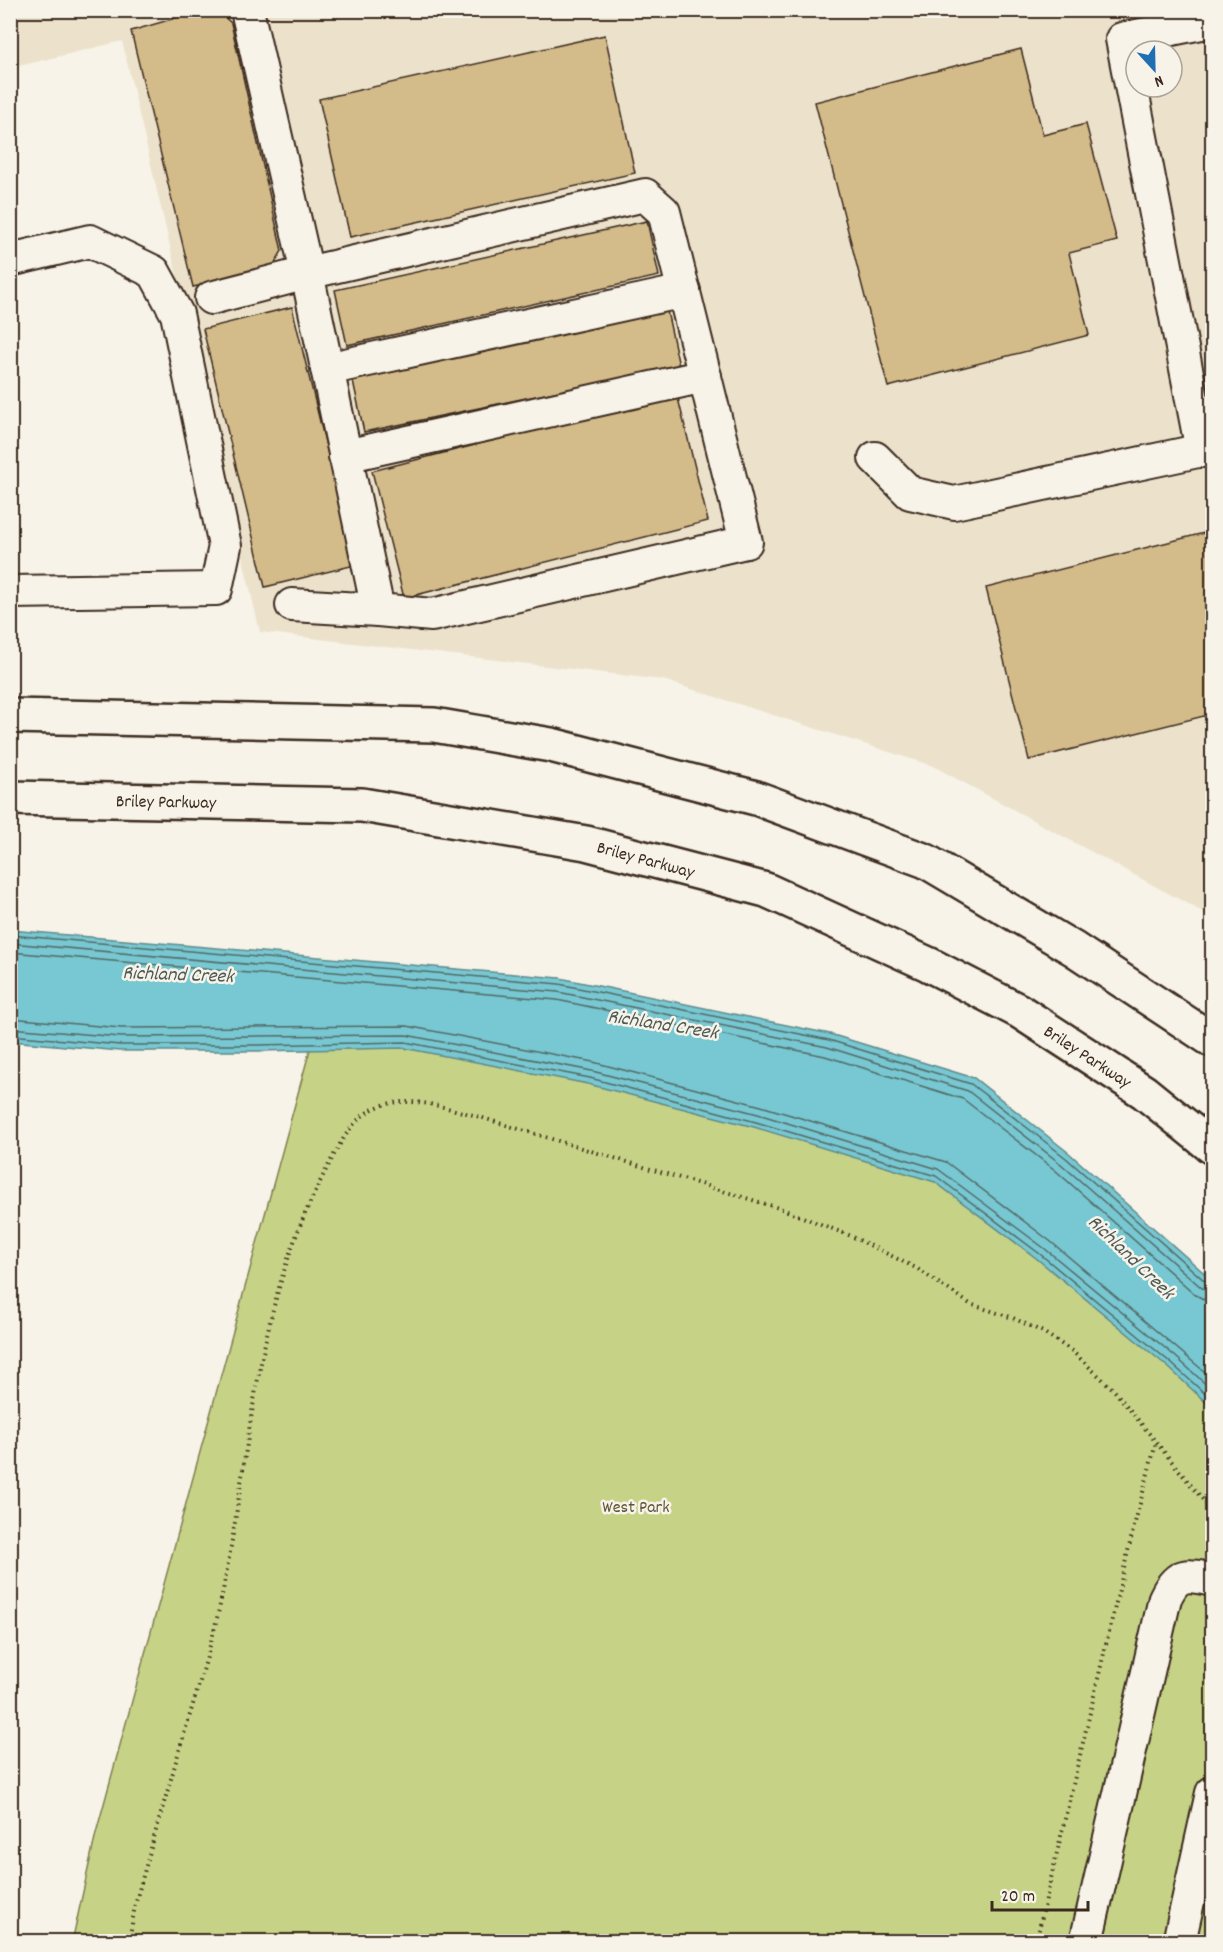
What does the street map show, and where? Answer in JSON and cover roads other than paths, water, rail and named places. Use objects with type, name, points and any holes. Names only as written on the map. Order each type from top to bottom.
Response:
[{"type":"highway","points":[[10,716],[434,725],[551,745],[756,798],[926,861],[1074,949],[1212,1040]]},
{"type":"highway","name":"Briley Parkway","points":[[10,798],[362,805],[586,843],[766,890],[928,964],[1019,1011],[1144,1092],[1212,1147]]},
{"type":"street","points":[[247,10],[307,273],[378,610]]},
{"type":"street","points":[[876,458],[910,493],[954,503],[1207,449],[1122,39],[1208,27]]},
{"type":"street","points":[[211,298],[307,273],[645,195],[664,212],[746,542],[432,615],[292,605]]},
{"type":"street","points":[[10,260],[90,241],[154,272],[177,314],[225,546],[216,589],[10,592]]},
{"type":"street","points":[[327,369],[684,291]]},
{"type":"street","points":[[345,456],[705,376]]},
{"type":"street","points":[[1086,1941],[1165,1598],[1175,1581],[1184,1576],[1193,1575],[1212,1580]]},
{"type":"street","points":[[1179,1941],[1212,1793]]},
{"type":"water","name":"Richland Creek","points":[[10,930],[560,978],[830,1034],[974,1078],[1069,1153],[1212,1280],[1212,1408],[1168,1367],[1036,1258],[935,1182],[754,1127],[588,1084],[404,1048],[120,1051],[11,1041]]},
{"type":"park label","name":"West Park","points":[[636,1506]]}]
